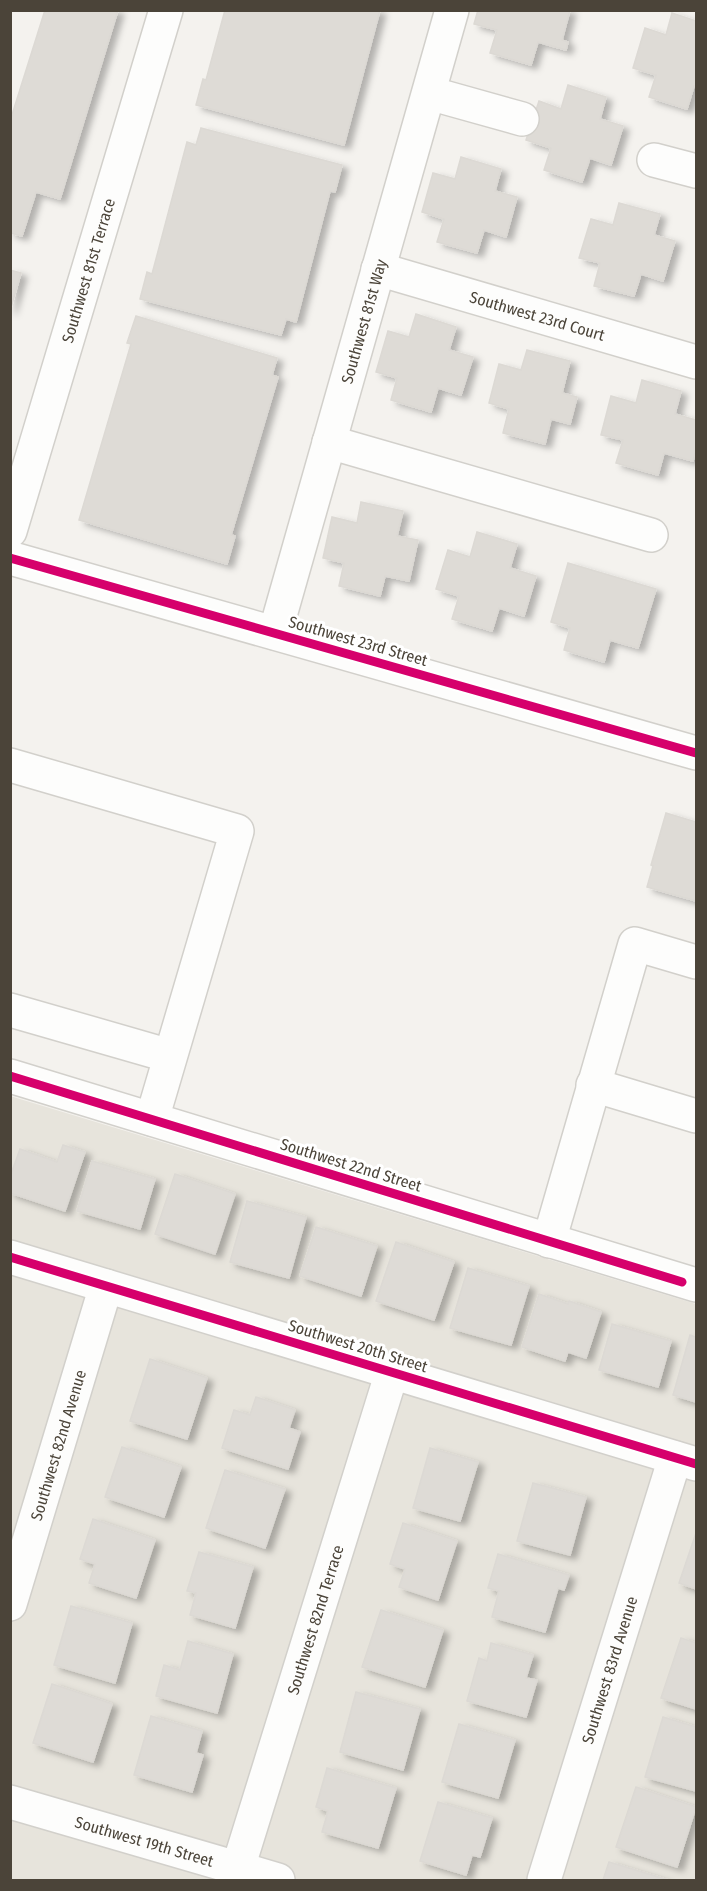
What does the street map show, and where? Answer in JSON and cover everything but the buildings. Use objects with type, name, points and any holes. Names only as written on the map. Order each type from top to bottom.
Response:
[{"type":"street","name":"Southwest 81st Terrace","points":[[10,531],[166,10]]},
{"type":"street","name":"Southwest 81st Way","points":[[275,633],[453,10]]},
{"type":"street","points":[[429,93],[522,119]]},
{"type":"street","points":[[654,160],[696,171]]},
{"type":"street","name":"Southwest 23rd Court","points":[[378,269],[696,362]]},
{"type":"street","points":[[329,442],[651,535]]},
{"type":"street","name":"Southwest 23rd Street","points":[[10,558],[696,753]]},
{"type":"street","points":[[10,765],[237,831],[152,1119]]},
{"type":"street","points":[[549,1241],[634,944],[696,962]]},
{"type":"street","points":[[10,1010],[170,1056]]},
{"type":"street","name":"Southwest 22nd Street","points":[[10,1076],[689,1283]]},
{"type":"street","points":[[593,1085],[696,1116]]},
{"type":"street","name":"Southwest 20th Street","points":[[10,1257],[686,1461]]},
{"type":"street","name":"Southwest 82nd Avenue","points":[[10,1605],[106,1286]]},
{"type":"street","name":"Southwest 82nd Terrace","points":[[238,1868],[392,1372]]},
{"type":"street","name":"Southwest 83rd Avenue","points":[[544,1881],[686,1461]]},
{"type":"street","name":"Southwest 19th Street","points":[[10,1802],[278,1881]]},
{"type":"shaded area","points":[[10,1096],[696,1304],[696,1880],[11,1880]]},
{"type":"cycle path","points":[[10,558],[696,753]]},
{"type":"cycle path","points":[[10,1076],[682,1282]]},
{"type":"cycle path","points":[[10,1257],[696,1464]]}]
